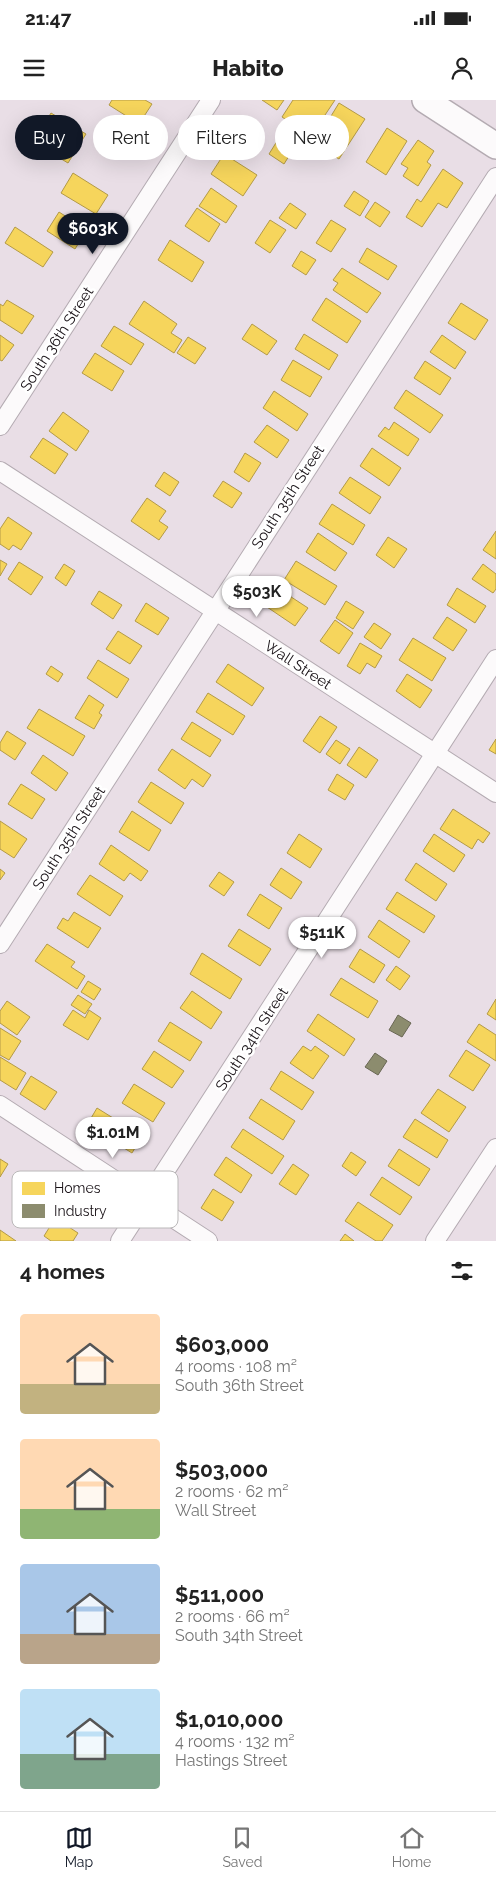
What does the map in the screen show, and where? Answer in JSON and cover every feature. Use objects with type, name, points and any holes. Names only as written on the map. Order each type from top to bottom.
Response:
[{"type":"main road","points":[[425,100],[496,146]]},
{"type":"street","name":"South 36th Street","points":[[0,426],[210,100]]},
{"type":"street","name":"South 35th Street","points":[[0,944],[496,176]]},
{"type":"street","name":"Wall Street","points":[[0,471],[496,793]]},
{"type":"street","name":"South 34th Street","points":[[165,1171],[496,659]]},
{"type":"street","points":[[0,1105],[100,1171]]},
{"type":"street","points":[[435,1241],[496,1148]]},
{"type":"street","points":[[178,1222],[208,1241]]},
{"type":"street","name":"South 34th Street","points":[[120,1241],[128,1228]]},
{"type":"building: Homes","points":[[112,100],[145,100],[152,104],[145,115],[125,115],[109,105]]},
{"type":"building: Homes","points":[[262,100],[284,100],[277,110]]},
{"type":"building: Homes","points":[[293,100],[335,100],[325,115],[283,115]]},
{"type":"building: Homes","points":[[339,103],[365,119],[349,144],[349,115],[332,115]]},
{"type":"building: Homes","points":[[387,128],[407,141],[386,175],[366,162]]},
{"type":"building: Homes","points":[[418,140],[434,151],[427,162],[431,165],[418,186],[403,176],[408,168],[401,164]]},
{"type":"building: Homes","points":[[275,144],[275,158],[269,154]]},
{"type":"building: Homes","points":[[220,160],[233,160],[257,175],[243,196],[211,174]]},
{"type":"building: Homes","points":[[278,160],[286,160],[284,164]]},
{"type":"building: Homes","points":[[443,169],[463,183],[447,208],[438,203],[422,227],[406,217],[417,199],[421,202]]},
{"type":"building: Homes","points":[[73,173],[108,195],[96,214],[61,193]]},
{"type":"building: Homes","points":[[211,188],[237,206],[226,223],[199,206]]},
{"type":"building: Homes","points":[[354,191],[369,201],[360,216],[344,206]]},
{"type":"building: Homes","points":[[375,202],[390,212],[380,227],[365,217]]},
{"type":"building: Homes","points":[[290,203],[306,214],[296,229],[279,218]]},
{"type":"building: Homes","points":[[197,208],[220,224],[209,242],[185,226]]},
{"type":"building: Homes","points":[[59,212],[87,230],[75,249],[47,231]]},
{"type":"building: Homes","points":[[270,220],[286,230],[270,253],[255,243]]},
{"type":"building: Homes","points":[[331,220],[346,229],[331,252],[316,243]]},
{"type":"building: Homes","points":[[15,227],[53,252],[43,267],[5,243]]},
{"type":"building: Homes","points":[[170,240],[204,262],[192,282],[158,260]]},
{"type":"building: Homes","points":[[367,248],[397,266],[388,280],[359,262]]},
{"type":"building: Homes","points":[[301,251],[316,260],[306,275],[292,266]]},
{"type":"building: Homes","points":[[342,268],[381,293],[367,313],[333,290],[338,283],[333,280]]},
{"type":"building: Homes","points":[[326,298],[361,321],[347,343],[312,320]]},
{"type":"building: Homes","points":[[7,300],[34,316],[22,334],[0,320],[0,304],[3,306]]},
{"type":"building: Homes","points":[[144,301],[177,324],[171,333],[182,340],[174,353],[129,324]]},
{"type":"building: Homes","points":[[461,303],[488,320],[475,340],[448,323]]},
{"type":"building: Homes","points":[[252,324],[277,341],[267,355],[242,339]]},
{"type":"building: Homes","points":[[114,326],[144,344],[131,365],[101,346]]},
{"type":"building: Homes","points":[[304,334],[338,355],[329,370],[295,349]]},
{"type":"building: Homes","points":[[0,335],[14,345],[2,361],[0,360]]},
{"type":"building: Homes","points":[[442,335],[466,352],[455,369],[430,352]]},
{"type":"building: Homes","points":[[188,337],[206,348],[195,364],[177,353]]},
{"type":"building: Homes","points":[[95,353],[124,371],[112,391],[82,373]]},
{"type":"building: Homes","points":[[293,360],[322,377],[310,397],[281,380]]},
{"type":"building: Homes","points":[[425,361],[451,378],[440,395],[414,378]]},
{"type":"building: Homes","points":[[406,390],[443,415],[430,433],[394,408]]},
{"type":"building: Homes","points":[[274,391],[308,414],[297,431],[263,408]]},
{"type":"building: Homes","points":[[63,412],[89,431],[76,451],[49,431]]},
{"type":"building: Homes","points":[[394,422],[419,439],[408,456],[378,436],[385,427],[389,430]]},
{"type":"building: Homes","points":[[267,425],[289,440],[277,458],[254,442]]},
{"type":"building: Homes","points":[[43,438],[68,454],[55,474],[30,457]]},
{"type":"building: Homes","points":[[372,448],[401,468],[389,486],[360,466]]},
{"type":"building: Homes","points":[[245,453],[261,463],[249,482],[234,472]]},
{"type":"building: Homes","points":[[164,472],[179,482],[170,496],[155,486]]},
{"type":"building: Homes","points":[[350,477],[381,497],[370,514],[339,493]]},
{"type":"building: Homes","points":[[223,481],[242,493],[232,508],[213,496]]},
{"type":"building: Homes","points":[[147,498],[166,511],[159,521],[168,527],[159,540],[131,521]]},
{"type":"building: Homes","points":[[332,504],[365,525],[353,545],[319,524]]},
{"type":"building: Homes","points":[[8,517],[32,533],[21,550],[13,545],[9,550],[0,544],[0,529]]},
{"type":"building: Homes","points":[[496,531],[496,559],[483,550]]},
{"type":"building: Homes","points":[[318,533],[347,553],[335,571],[306,552]]},
{"type":"building: Homes","points":[[388,537],[407,549],[394,568],[376,555]]},
{"type":"building: Homes","points":[[0,560],[7,564],[0,576]]},
{"type":"building: Homes","points":[[296,561],[337,586],[325,605],[284,580]]},
{"type":"building: Homes","points":[[19,562],[43,577],[31,595],[8,579]]},
{"type":"building: Homes","points":[[64,564],[75,571],[66,586],[55,578]]},
{"type":"building: Homes","points":[[483,564],[496,574],[496,589],[493,593],[472,579]]},
{"type":"building: Homes","points":[[457,588],[486,606],[475,623],[447,605]]},
{"type":"building: Homes","points":[[279,589],[308,608],[295,626],[267,607]]},
{"type":"building: Homes","points":[[99,591],[122,605],[113,619],[91,604]]},
{"type":"building: Homes","points":[[346,601],[364,612],[353,629],[336,618]]},
{"type":"building: Homes","points":[[146,603],[169,618],[158,635],[135,621]]},
{"type":"building: Homes","points":[[447,617],[467,630],[453,651],[433,638]]},
{"type":"building: Homes","points":[[335,620],[353,633],[339,654],[320,641]]},
{"type":"building: Homes","points":[[374,623],[391,634],[381,649],[364,637]]},
{"type":"building: Homes","points":[[118,631],[142,646],[130,664],[106,649]]},
{"type":"building: Homes","points":[[413,638],[446,658],[432,681],[399,660]]},
{"type":"building: Homes","points":[[360,643],[382,656],[375,668],[367,663],[360,674],[347,666]]},
{"type":"building: Homes","points":[[98,660],[129,679],[117,698],[87,678]]},
{"type":"building: Homes","points":[[228,664],[264,688],[252,706],[216,682]]},
{"type":"building: Homes","points":[[51,666],[63,674],[58,682],[46,674]]},
{"type":"building: Homes","points":[[407,674],[432,690],[420,708],[396,691]]},
{"type":"building: Homes","points":[[208,693],[245,716],[233,735],[196,712]]},
{"type":"building: Homes","points":[[89,695],[104,705],[99,713],[102,715],[94,729],[75,718]]},
{"type":"building: Homes","points":[[39,709],[85,736],[73,756],[27,728]]},
{"type":"building: Homes","points":[[320,716],[337,727],[320,753],[303,741]]},
{"type":"building: Homes","points":[[192,722],[221,740],[210,757],[181,739]]},
{"type":"building: Homes","points":[[7,731],[26,743],[15,760],[0,750],[0,743]]},
{"type":"building: Homes","points":[[496,739],[496,754],[489,750]]},
{"type":"building: Homes","points":[[336,740],[350,749],[340,764],[326,754]]},
{"type":"building: Homes","points":[[359,747],[378,760],[366,778],[347,765]]},
{"type":"building: Homes","points":[[172,749],[211,775],[203,787],[192,779],[185,789],[158,770]]},
{"type":"building: Homes","points":[[43,755],[68,773],[56,791],[31,773]]},
{"type":"building: Homes","points":[[337,774],[354,785],[345,800],[328,790]]},
{"type":"building: Homes","points":[[151,782],[184,803],[171,824],[138,802]]},
{"type":"building: Homes","points":[[21,784],[45,799],[32,819],[8,804]]},
{"type":"building: Homes","points":[[453,809],[490,833],[483,843],[478,839],[472,849],[440,829]]},
{"type":"building: Homes","points":[[132,811],[161,830],[149,851],[119,832]]},
{"type":"building: Homes","points":[[0,821],[27,839],[14,858],[0,849]]},
{"type":"building: Homes","points":[[299,834],[322,849],[310,868],[287,853]]},
{"type":"building: Homes","points":[[434,834],[465,855],[454,872],[423,851]]},
{"type":"building: Homes","points":[[111,845],[148,871],[141,881],[130,873],[124,881],[99,864]]},
{"type":"building: Homes","points":[[416,863],[447,884],[436,901],[405,880]]},
{"type":"building: Homes","points":[[281,868],[302,882],[291,899],[270,885]]},
{"type":"building: Homes","points":[[0,869],[5,873],[0,880]]},
{"type":"building: Homes","points":[[219,872],[234,882],[224,896],[209,886]]},
{"type":"building: Homes","points":[[90,875],[123,896],[110,916],[77,894]]},
{"type":"building: Homes","points":[[397,892],[435,916],[424,933],[386,909]]},
{"type":"building: Homes","points":[[260,894],[282,908],[269,929],[247,915]]},
{"type":"building: Homes","points":[[74,912],[101,928],[88,948],[57,928],[63,918],[68,921]]},
{"type":"building: Homes","points":[[379,920],[410,941],[399,958],[368,937]]},
{"type":"building: Homes","points":[[239,929],[271,949],[260,966],[228,946]]},
{"type":"building: Homes","points":[[47,944],[75,962],[71,967],[85,976],[77,989],[35,961]]},
{"type":"building: Homes","points":[[360,949],[385,965],[374,983],[349,967]]},
{"type":"building: Homes","points":[[202,953],[242,979],[230,999],[190,974]]},
{"type":"building: Homes","points":[[396,966],[410,976],[400,990],[386,980]]},
{"type":"building: Homes","points":[[341,978],[378,1001],[368,1018],[330,995]]},
{"type":"building: Homes","points":[[88,981],[101,989],[94,1000],[81,992]]},
{"type":"building: Homes","points":[[192,991],[222,1012],[211,1029],[180,1008]]},
{"type":"building: Homes","points":[[78,995],[92,1004],[85,1014],[71,1005]]},
{"type":"building: Homes","points":[[496,999],[496,1020],[487,1014]]},
{"type":"building: Homes","points":[[7,1001],[30,1017],[17,1035],[0,1023],[0,1011]]},
{"type":"building: Homes","points":[[73,1010],[85,1018],[89,1010],[101,1018],[88,1040],[63,1025]]},
{"type":"building: Homes","points":[[318,1014],[355,1039],[344,1056],[307,1031]]},
{"type":"building: Homes","points":[[170,1022],[202,1042],[190,1061],[158,1041]]},
{"type":"building: Homes","points":[[479,1024],[496,1035],[496,1061],[467,1042]]},
{"type":"building: Homes","points":[[0,1028],[21,1041],[9,1060],[0,1055]]},
{"type":"building: Homes","points":[[303,1046],[311,1051],[315,1046],[329,1056],[313,1079],[290,1063]]},
{"type":"building: Homes","points":[[466,1050],[490,1065],[473,1091],[449,1076]]},
{"type":"building: Homes","points":[[154,1051],[184,1071],[172,1088],[142,1069]]},
{"type":"building: Homes","points":[[0,1057],[26,1073],[16,1090],[0,1080]]},
{"type":"building: Homes","points":[[281,1071],[314,1092],[302,1110],[270,1089]]},
{"type":"building: Homes","points":[[31,1076],[57,1092],[45,1110],[20,1094]]},
{"type":"building: Homes","points":[[134,1084],[165,1103],[153,1122],[122,1103]]},
{"type":"building: Homes","points":[[438,1089],[466,1107],[449,1132],[421,1113]]},
{"type":"building: Homes","points":[[261,1099],[295,1121],[283,1140],[249,1118]]},
{"type":"building: Homes","points":[[97,1108],[142,1136],[132,1153],[87,1125]]},
{"type":"building: Homes","points":[[415,1119],[448,1140],[437,1158],[403,1137]]},
{"type":"building: Homes","points":[[243,1129],[284,1156],[272,1174],[231,1147]]},
{"type":"building: Homes","points":[[399,1149],[430,1169],[419,1186],[388,1166]]},
{"type":"building: Homes","points":[[351,1152],[366,1162],[356,1176],[342,1166]]},
{"type":"building: Homes","points":[[226,1157],[252,1175],[241,1193],[214,1175]]},
{"type":"building: Homes","points":[[0,1159],[8,1164],[0,1177]]},
{"type":"building: Homes","points":[[293,1164],[309,1175],[296,1195],[279,1184]]},
{"type":"building: Homes","points":[[382,1177],[412,1197],[400,1215],[370,1195]]},
{"type":"building: Homes","points":[[213,1189],[234,1202],[222,1221],[201,1208]]},
{"type":"building: Homes","points":[[358,1202],[393,1225],[382,1241],[376,1241],[345,1221]]},
{"type":"building: Homes","points":[[49,1228],[70,1228],[78,1233],[73,1241],[51,1241],[44,1236]]},
{"type":"building: Homes","points":[[0,1230],[16,1241],[0,1241]]},
{"type":"building: Homes","points":[[345,1234],[354,1241],[340,1241]]},
{"type":"building: Industry","points":[[398,1015],[411,1023],[402,1037],[389,1030]]},
{"type":"building: Industry","points":[[375,1053],[387,1061],[378,1075],[365,1067]]}]
